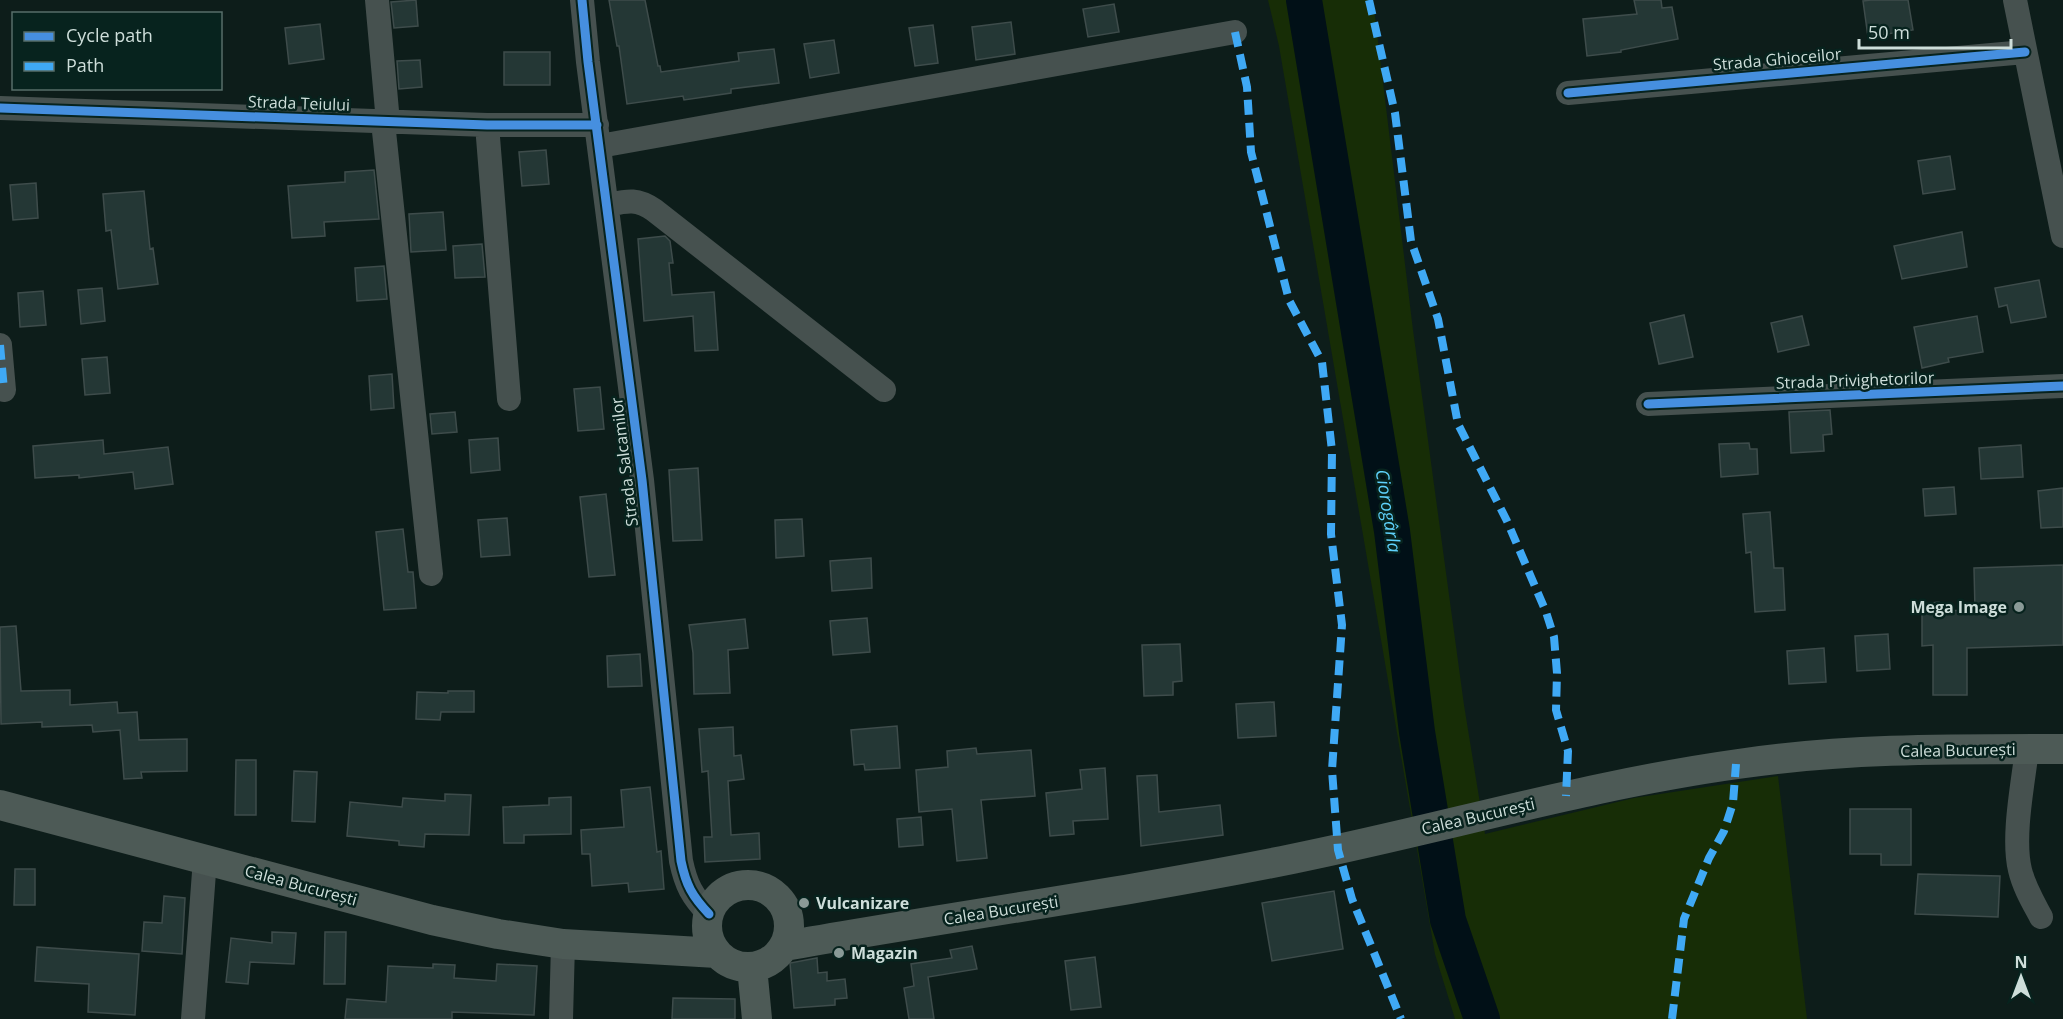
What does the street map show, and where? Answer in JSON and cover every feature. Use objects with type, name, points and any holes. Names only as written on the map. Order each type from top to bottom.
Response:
[{"type":"main road","name":"Calea București","points":[[787,932],[852,925],[897,926],[1164,884],[1356,846],[1524,805],[1736,764],[1797,756],[1907,750],[2063,749]]},
{"type":"main road","name":"Calea București","points":[[0,805],[432,920],[498,934],[563,944],[717,953]]},
{"type":"main road","points":[[748,885],[762,887],[775,894],[784,905],[787,932],[771,961],[752,967],[733,965],[717,953],[708,935],[708,919],[714,903],[722,894],[735,887],[748,885]]},
{"type":"main road","name":"Calea București","points":[[606,946],[671,935],[708,919]]},
{"type":"main road","points":[[752,967],[757,1019]]},
{"type":"street","points":[[377,0],[385,122],[431,574]]},
{"type":"street","name":"Strada Salcamilor","points":[[582,0],[642,480],[681,861],[690,892],[708,919]]},
{"type":"street","points":[[2015,0],[2063,234]]},
{"type":"street","name":"Strada Teiului","points":[[0,108],[487,125],[598,135],[1235,32]]},
{"type":"street","name":"Strada Ghioceilor","points":[[1568,93],[2025,52]]},
{"type":"street","points":[[487,125],[509,399]]},
{"type":"street","points":[[607,205],[632,200],[654,210],[884,390]]},
{"type":"street","points":[[0,345],[4,390]]},
{"type":"street","name":"Strada Privighetorilor","points":[[1648,404],[2063,386]]},
{"type":"street","points":[[2026,749],[2018,850],[2020,870],[2041,917]]},
{"type":"street","points":[[193,1019],[205,859]]},
{"type":"street","points":[[561,1019],[563,944]]},
{"type":"green space","points":[[1268,0],[1373,0],[1413,330],[1464,705],[1485,834],[1634,798],[1778,776],[1807,1019],[1455,1019],[1435,954],[1279,46]]},
{"type":"building","points":[[416,0],[418,26],[394,28],[391,2]]},
{"type":"building","points":[[609,0],[645,0],[661,72],[739,61],[738,53],[774,49],[779,83],[731,89],[731,93],[684,100],[683,96],[627,104],[619,46],[617,46]]},
{"type":"building","points":[[1634,0],[1661,0],[1662,8],[1672,7],[1678,39],[1621,50],[1621,52],[1587,56],[1583,19],[1637,14]]},
{"type":"building","points":[[1908,0],[1913,30],[1868,37],[1863,1]]},
{"type":"building","points":[[1114,4],[1119,32],[1088,37],[1083,9]]},
{"type":"building","points":[[1011,22],[1015,54],[976,60],[972,27]]},
{"type":"building","points":[[320,24],[324,59],[289,64],[285,28]]},
{"type":"building","points":[[933,25],[938,63],[915,66],[909,28]]},
{"type":"building","points":[[834,40],[839,73],[810,78],[804,44]]},
{"type":"building","points":[[504,52],[550,52],[550,85],[504,85]]},
{"type":"building","points":[[420,60],[422,87],[399,89],[397,61]]},
{"type":"building","points":[[546,150],[549,184],[522,186],[519,152]]},
{"type":"building","points":[[1950,156],[1955,189],[1923,194],[1918,161]]},
{"type":"building","points":[[374,170],[379,219],[324,222],[325,236],[292,238],[288,186],[345,182],[345,172]]},
{"type":"building","points":[[36,183],[38,218],[13,220],[10,185]]},
{"type":"building","points":[[144,191],[150,249],[153,248],[158,284],[118,289],[111,230],[106,231],[103,194]]},
{"type":"building","points":[[443,212],[446,250],[411,252],[409,214]]},
{"type":"building","points":[[1962,232],[1967,267],[1902,279],[1894,246]]},
{"type":"building","points":[[665,236],[670,241],[673,263],[669,263],[672,295],[714,292],[718,350],[695,351],[693,316],[644,321],[638,239]]},
{"type":"building","points":[[482,244],[485,277],[455,278],[453,246]]},
{"type":"building","points":[[384,266],[387,299],[357,301],[355,268]]},
{"type":"building","points":[[2039,280],[2046,317],[2011,323],[2007,305],[1999,307],[1995,288]]},
{"type":"building","points":[[102,288],[105,321],[81,324],[78,290]]},
{"type":"building","points":[[43,291],[46,325],[20,327],[18,293]]},
{"type":"building","points":[[1684,315],[1693,357],[1659,364],[1650,323]]},
{"type":"building","points":[[1802,316],[1809,345],[1778,352],[1771,323]]},
{"type":"building","points":[[1977,316],[1983,352],[1948,358],[1949,362],[1922,368],[1914,327]]},
{"type":"building","points":[[107,357],[110,393],[85,395],[82,359]]},
{"type":"building","points":[[392,374],[394,408],[371,410],[369,376]]},
{"type":"building","points":[[600,387],[604,429],[578,431],[574,389]]},
{"type":"building","points":[[1830,410],[1832,434],[1823,435],[1824,451],[1791,453],[1789,412]]},
{"type":"building","points":[[455,412],[457,432],[432,434],[430,414]]},
{"type":"building","points":[[498,438],[500,470],[471,473],[469,440]]},
{"type":"building","points":[[103,440],[104,454],[168,447],[173,484],[135,489],[133,472],[79,478],[79,475],[35,478],[33,446]]},
{"type":"building","points":[[1749,443],[1750,449],[1757,449],[1758,474],[1721,477],[1719,444]]},
{"type":"building","points":[[2021,445],[2023,477],[1981,479],[1979,448]]},
{"type":"building","points":[[698,468],[702,540],[673,541],[669,470]]},
{"type":"building","points":[[1954,487],[1956,514],[1925,516],[1923,489]]},
{"type":"building","points":[[2063,488],[2063,527],[2041,528],[2038,491]]},
{"type":"building","points":[[606,494],[615,575],[589,577],[580,497]]},
{"type":"building","points":[[1770,512],[1774,568],[1783,568],[1785,610],[1755,612],[1751,552],[1746,553],[1743,514]]},
{"type":"building","points":[[507,518],[510,555],[481,557],[478,520]]},
{"type":"building","points":[[802,519],[804,556],[776,558],[775,520]]},
{"type":"building","points":[[403,529],[408,572],[413,572],[416,608],[384,610],[376,532]]},
{"type":"building","points":[[871,558],[872,588],[832,591],[830,561]]},
{"type":"building","name":"Mega Image","points":[[2063,565],[2063,645],[1967,648],[1967,695],[1933,695],[1933,645],[1922,646],[1922,604],[1939,602],[1939,611],[1975,610],[1974,568]]},
{"type":"building","points":[[867,618],[870,652],[833,655],[830,621]]},
{"type":"building","points":[[745,619],[748,648],[728,650],[730,693],[694,694],[693,653],[689,625]]},
{"type":"building","points":[[16,626],[21,691],[70,690],[70,705],[117,702],[118,713],[137,712],[139,740],[187,739],[187,771],[141,772],[142,778],[124,779],[120,730],[93,732],[92,725],[42,727],[42,722],[1,724],[0,627]]},
{"type":"building","points":[[1888,634],[1890,669],[1857,671],[1855,636]]},
{"type":"building","points":[[1180,644],[1182,681],[1173,682],[1173,695],[1144,696],[1142,645]]},
{"type":"building","points":[[1824,648],[1826,682],[1789,684],[1787,651]]},
{"type":"building","points":[[640,654],[642,686],[608,687],[607,656]]},
{"type":"building","points":[[448,691],[474,691],[474,712],[441,712],[440,720],[416,719],[417,692],[448,693]]},
{"type":"building","points":[[1274,702],[1276,736],[1238,738],[1236,704]]},
{"type":"building","points":[[897,726],[900,768],[865,770],[864,764],[854,765],[851,730]]},
{"type":"building","points":[[733,727],[734,756],[741,755],[744,779],[728,781],[731,835],[759,833],[760,859],[705,862],[704,837],[712,837],[708,771],[702,772],[699,729]]},
{"type":"building","points":[[976,748],[977,754],[1031,750],[1035,796],[981,800],[987,858],[957,861],[952,809],[919,812],[916,770],[948,767],[947,751]]},
{"type":"building","points":[[236,760],[256,760],[256,815],[235,815]]},
{"type":"building","points":[[1105,768],[1108,819],[1073,821],[1074,834],[1050,836],[1046,793],[1082,789],[1080,770]]},
{"type":"building","points":[[294,771],[317,772],[315,822],[292,821]]},
{"type":"building","points":[[1157,775],[1159,812],[1220,805],[1223,835],[1141,846],[1137,776]]},
{"type":"building","points":[[650,787],[657,852],[661,851],[664,889],[629,892],[628,883],[592,886],[590,854],[582,854],[581,830],[624,827],[621,790]]},
{"type":"building","points":[[445,794],[471,795],[469,835],[425,834],[424,847],[399,845],[399,841],[347,836],[350,802],[402,807],[403,798],[445,801]]},
{"type":"building","points":[[571,797],[571,834],[524,835],[524,843],[504,843],[503,807],[549,805],[549,798]]},
{"type":"building","points":[[1850,809],[1911,809],[1911,865],[1881,865],[1881,854],[1850,854]]},
{"type":"building","points":[[921,817],[923,845],[899,847],[897,819]]},
{"type":"building","points":[[15,869],[35,869],[35,905],[14,905]]},
{"type":"building","points":[[1918,874],[2000,876],[1998,917],[1915,914]]},
{"type":"building","points":[[1334,891],[1343,949],[1272,961],[1262,903]]},
{"type":"building","points":[[164,896],[185,898],[182,954],[142,951],[144,922],[162,923]]},
{"type":"building","points":[[272,932],[296,933],[294,964],[250,962],[248,984],[226,982],[231,938],[272,943]]},
{"type":"building","points":[[325,932],[346,932],[345,984],[324,984]]},
{"type":"building","points":[[972,946],[977,969],[928,977],[934,1019],[909,1019],[904,988],[914,986],[911,964],[952,958],[950,950]]},
{"type":"building","points":[[37,947],[139,954],[135,1015],[88,1012],[89,984],[35,981]]},
{"type":"building","points":[[1095,957],[1101,1007],[1071,1010],[1065,961]]},
{"type":"building","points":[[817,958],[818,973],[827,972],[827,981],[845,979],[847,998],[835,999],[835,1005],[794,1008],[790,963]]},
{"type":"building","points":[[433,964],[455,965],[454,978],[496,981],[497,964],[537,966],[534,1015],[452,1012],[452,1019],[345,1019],[347,999],[386,1002],[388,966],[433,968]]},
{"type":"building","points":[[673,998],[735,999],[735,1019],[672,1019]]},
{"type":"waterway","name":"Ciorogârla","points":[[1304,0],[1392,531],[1417,732],[1448,920],[1482,1019]]},
{"type":"marked path","points":[[1369,0],[1395,113],[1411,241],[1438,319],[1458,424],[1507,521],[1546,612],[1554,637],[1557,673],[1556,710],[1568,751],[1566,796]]},
{"type":"marked path","points":[[1235,32],[1247,87],[1251,152],[1289,300],[1322,362],[1332,451],[1331,534],[1342,625],[1332,770],[1338,850],[1352,899],[1401,1019]]},
{"type":"marked path","points":[[0,345],[4,390]]},
{"type":"marked path","points":[[1672,1019],[1684,919],[1709,858],[1724,831],[1733,803],[1736,764]]},
{"type":"cycle path","points":[[582,0],[642,480],[681,861],[690,890],[709,914]]},
{"type":"cycle path","points":[[1568,93],[2025,52]]},
{"type":"cycle path","points":[[0,108],[487,125],[597,125]]},
{"type":"cycle path","points":[[1648,404],[2063,386]]},
{"type":"place","name":"Mega Image","points":[[2019,607]]},
{"type":"place","name":"Vulcanizare","points":[[804,903]]},
{"type":"place","name":"Magazin","points":[[839,953]]}]
